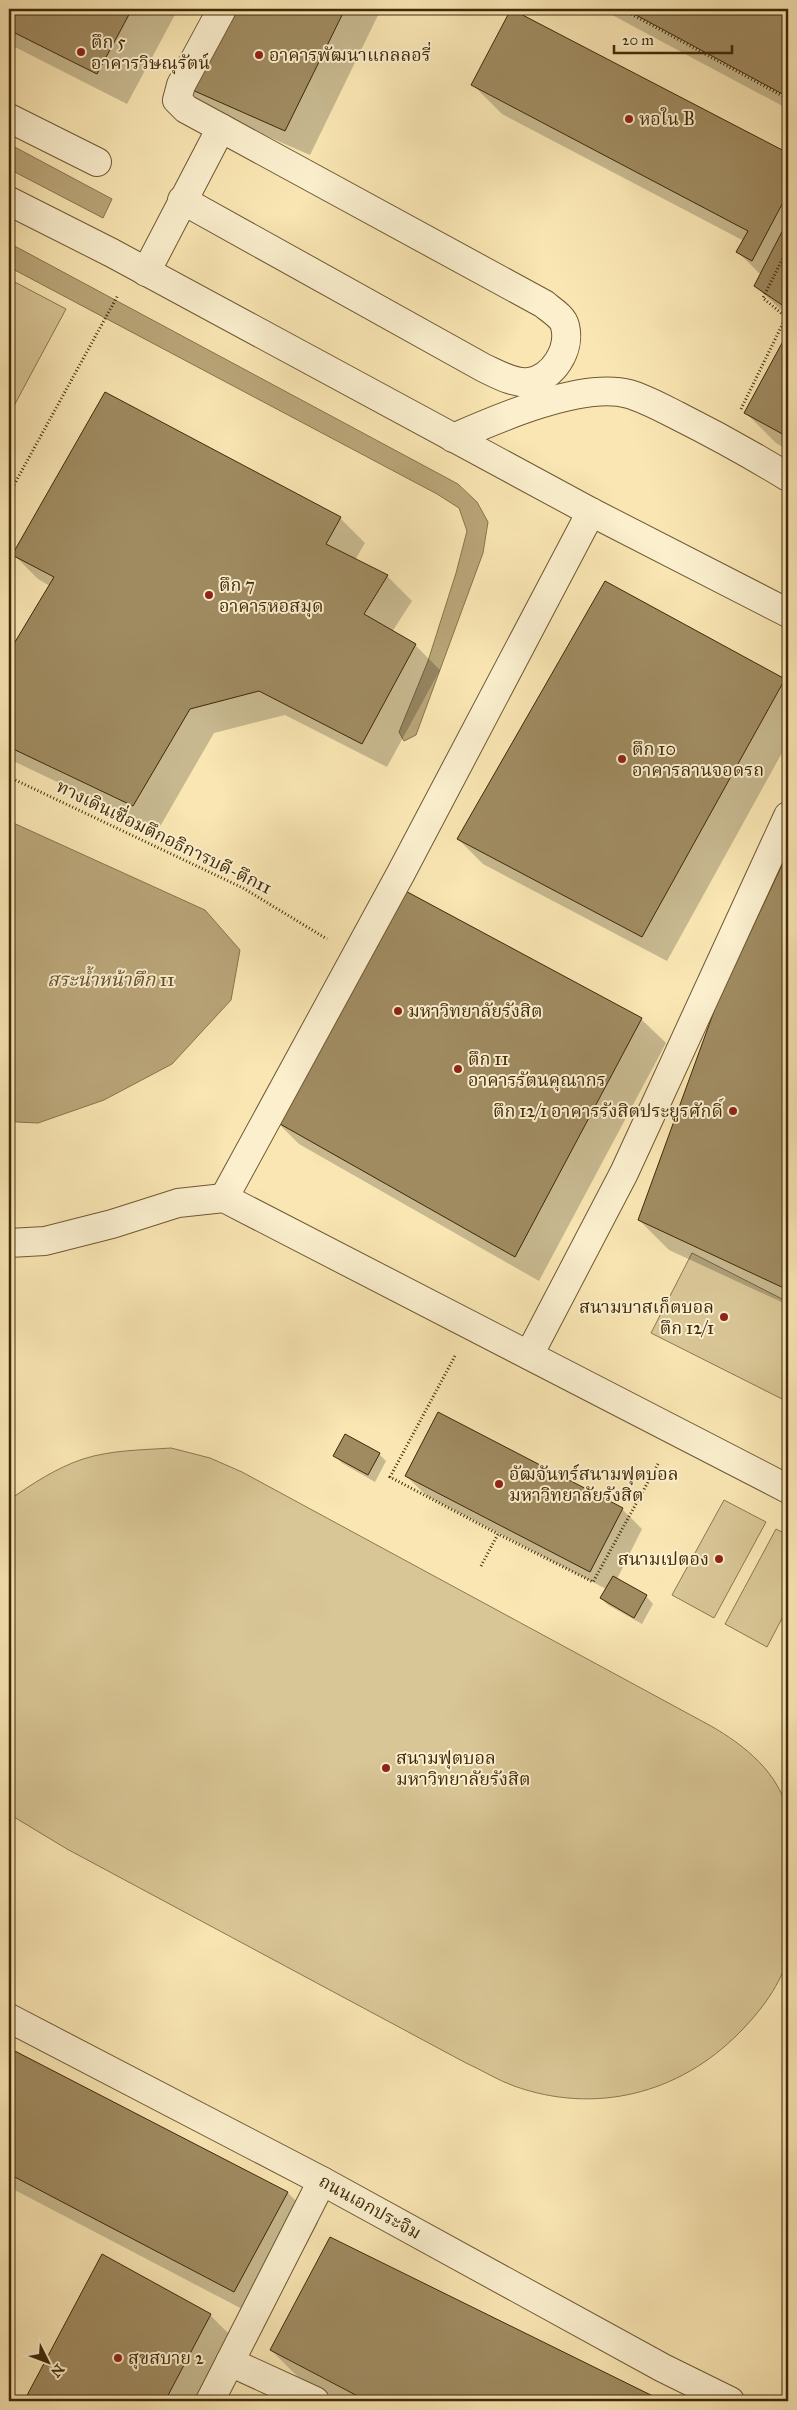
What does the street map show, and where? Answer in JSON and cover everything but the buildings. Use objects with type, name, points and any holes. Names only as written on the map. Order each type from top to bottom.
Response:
[{"type":"street","points":[[182,200],[484,368],[513,380],[527,382],[542,378],[562,358],[566,344],[565,325],[556,313],[544,304],[221,128],[186,108],[178,100],[181,85],[222,9]]},
{"type":"street","points":[[9,118],[97,162]]},
{"type":"street","points":[[146,272],[221,128]]},
{"type":"street","points":[[9,201],[146,272],[591,512],[788,613]]},
{"type":"street","points":[[453,438],[500,417],[549,402],[589,393],[628,393],[725,439],[788,477]]},
{"type":"street","points":[[224,1198],[356,956],[591,512]]},
{"type":"street","points":[[528,1355],[624,1173],[788,816]]},
{"type":"street","points":[[9,1243],[45,1241],[112,1224],[178,1203],[224,1198],[788,1489]]},
{"type":"street","name":"ถนนเอกประจิม","points":[[9,2018],[322,2181],[663,2368],[730,2401]]},
{"type":"street","points":[[210,2401],[322,2181]]},
{"type":"street","points":[[230,2362],[315,2401]]},
{"type":"path","points":[[622,9],[788,99]]},
{"type":"path","points":[[725,439],[787,318],[763,298],[788,248]]},
{"type":"path","points":[[9,494],[117,296]]},
{"type":"path","name":"ทางเดินเชื่อมตึกอธิการบดี-ตึก11","points":[[9,777],[243,888],[356,956]]},
{"type":"path","points":[[456,1354],[390,1477],[498,1534],[593,1582],[660,1461]]},
{"type":"path","points":[[481,1566],[498,1534]]},
{"type":"shaded area","points":[[9,279],[66,309],[9,415]]},
{"type":"shaded area","name":"สนามบาสเก็ตบอล ตึก 12/1","points":[[692,1253],[788,1302],[788,1402],[651,1333]]},
{"type":"shaded area","name":"สนามฟุตบอล มหาวิทยาลัยรังสิต","points":[[171,1448],[210,1458],[242,1472],[711,1726],[748,1751],[759,1762],[777,1786],[784,1799],[788,1814],[790,1830],[788,1882],[789,1946],[785,1965],[776,1986],[762,2007],[739,2033],[715,2054],[690,2071],[663,2084],[634,2093],[605,2098],[575,2099],[544,2095],[514,2086],[466,2063],[67,1849],[9,1814],[9,1500],[35,1482],[83,1459],[116,1452]]},
{"type":"shaded area","name":"สนามเปตอง","points":[[724,1500],[766,1522],[714,1618],[672,1595]]},
{"type":"shaded area","name":"สนามเปตอง","points":[[776,1529],[788,1535],[788,1607],[767,1647],[725,1624]]},
{"type":"water","points":[[9,144],[112,199],[103,218],[9,169]]},
{"type":"water","points":[[9,243],[458,484],[477,502],[488,522],[483,553],[416,735],[404,741],[399,732],[428,661],[456,573],[467,531],[459,508],[437,494],[9,267]]},
{"type":"water","name":"สระน้ำหน้าตึก 11","points":[[9,821],[205,910],[240,950],[231,1000],[172,1064],[104,1100],[38,1123],[17,1122],[9,1119]]},
{"type":"place","name":"ตึก 5 อาคารวิษณุรัตน์","points":[[81,52]]},
{"type":"place","name":"อาคารพัฒนาแกลลอรี่","points":[[259,55]]},
{"type":"place","name":"หอใน B","points":[[629,119]]},
{"type":"place","name":"ตึก 7 อาคารหอสมุด","points":[[209,595]]},
{"type":"place","name":"ตึก 10 อาคารลานจอดรถ","points":[[622,759]]},
{"type":"place","name":"มหาวิทยาลัยรังสิต","points":[[398,1011]]},
{"type":"place","name":"ตึก 11 อาคารรัตนคุณากร","points":[[458,1069]]},
{"type":"place","name":"ตึก 12/1 อาคารรังสิตประยูรศักดิ์","points":[[733,1111]]},
{"type":"place","name":"สนามบาสเก็ตบอล ตึก 12/1","points":[[724,1317]]},
{"type":"place","name":"อัฒจันทร์สนามฟุตบอล มหาวิทยาลัยรังสิต","points":[[499,1484]]},
{"type":"place","name":"สนามเปตอง","points":[[719,1559]]},
{"type":"place","name":"สนามฟุตบอล มหาวิทยาลัยรังสิต","points":[[386,1768]]},
{"type":"place","name":"สุขสบาย 2","points":[[118,2358]]}]
